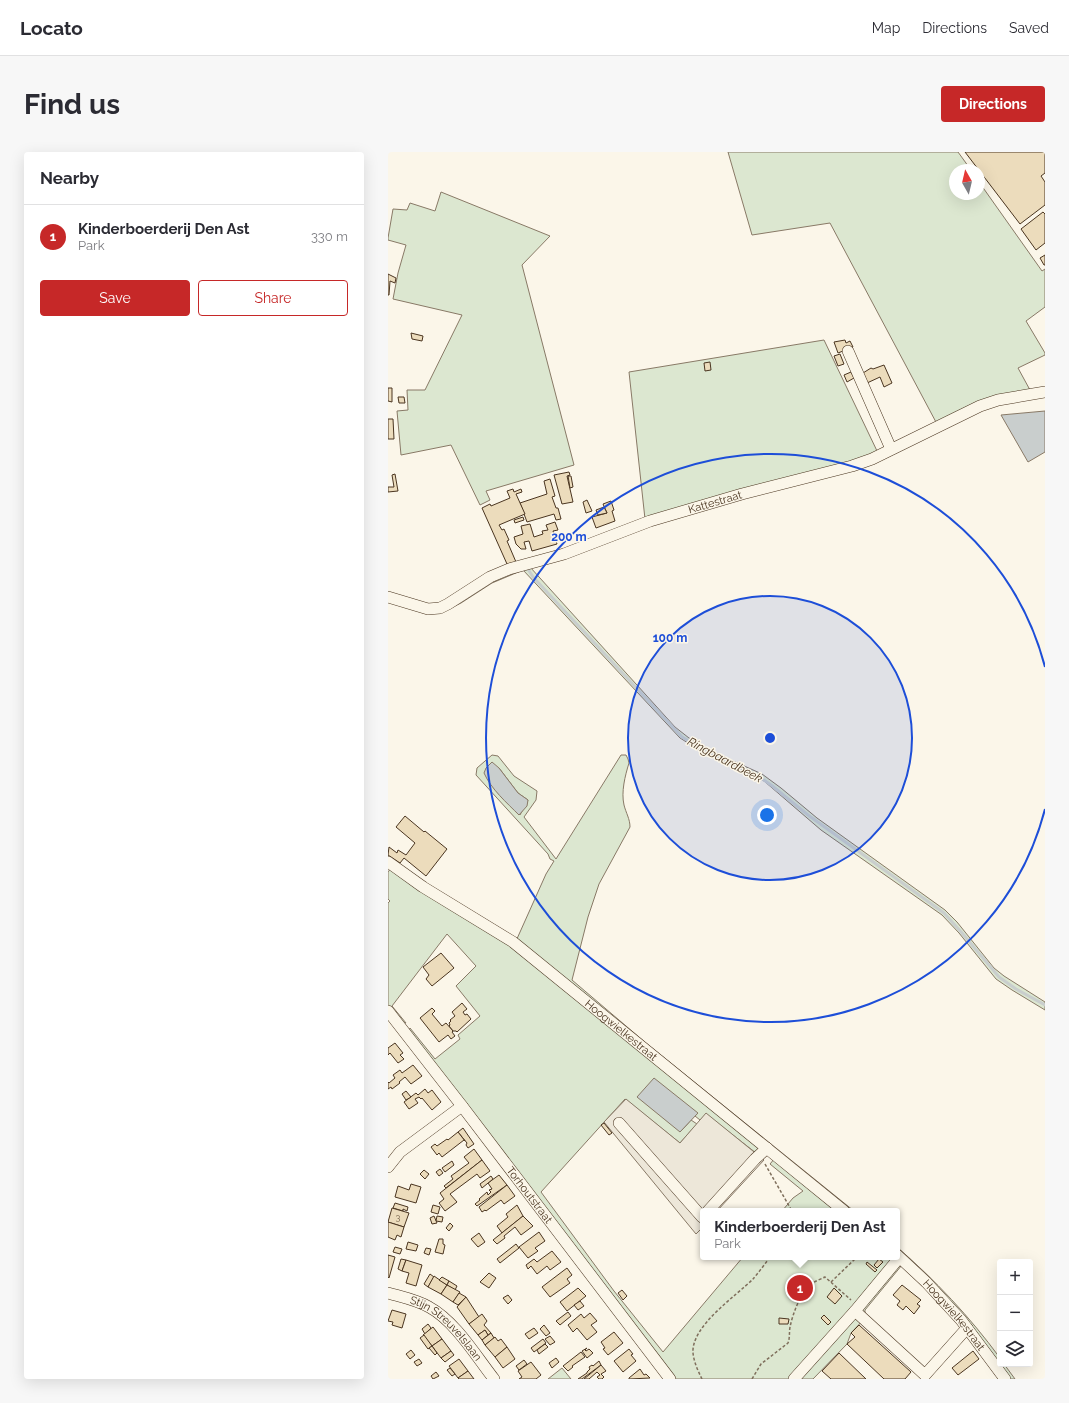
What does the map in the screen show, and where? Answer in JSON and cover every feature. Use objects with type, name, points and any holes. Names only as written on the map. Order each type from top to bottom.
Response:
[{"type":"street","points":[[848,351],[891,449]]},
{"type":"street","name":"Kattestraat","points":[[388,597],[428,609],[440,608],[490,577],[509,569],[564,554],[650,521],[742,494],[852,466],[872,459],[980,406],[998,400],[1045,392]]},
{"type":"street","name":"Hoogwielkestraat","points":[[388,862],[423,887],[513,942],[765,1151],[840,1208]]},
{"type":"street","name":"Torhoutstraat","points":[[388,1011],[670,1379]]},
{"type":"street","points":[[388,1166],[400,1152],[462,1106]]},
{"type":"street","points":[[619,1123],[700,1215]]},
{"type":"street","points":[[711,1208],[765,1151]]},
{"type":"street","name":"Hoogwielkestraat","points":[[900,1258],[926,1282],[967,1328],[1006,1379]]},
{"type":"street","points":[[794,1379],[856,1309],[895,1260]]},
{"type":"street","name":"Stijn Streuvelslaan","points":[[388,1293],[420,1303],[437,1312],[451,1324],[494,1379]]},
{"type":"street","points":[[856,1309],[923,1377],[967,1328]]},
{"type":"path","points":[[765,1151],[766,1167],[790,1208]]},
{"type":"path","points":[[702,1379],[695,1364],[693,1352],[694,1342],[706,1322],[753,1278],[768,1260]]},
{"type":"path","points":[[831,1282],[854,1260]]},
{"type":"path","points":[[752,1379],[761,1364],[788,1343],[790,1339],[790,1329],[797,1306],[812,1283],[825,1277],[856,1309]]},
{"type":"green space","points":[[728,152],[958,152],[967,164],[949,164],[949,200],[985,200],[985,190],[1042,271],[1045,269],[1045,307],[1026,321],[1045,355],[1018,368],[1030,390],[937,424],[830,223],[752,235]]},
{"type":"green space","points":[[441,192],[550,236],[522,265],[574,465],[486,491],[490,500],[480,505],[451,445],[401,455],[397,411],[408,410],[407,390],[425,390],[462,315],[393,299],[398,273],[406,245],[388,240],[388,238],[393,209],[407,210],[410,203],[435,211]]},
{"type":"green space","points":[[824,340],[878,453],[645,519],[629,372]]},
{"type":"green space","points":[[530,567],[675,727],[689,738],[711,751],[762,774],[817,818],[945,910],[957,922],[994,968],[1045,1002],[1045,1010],[996,979],[959,933],[942,915],[821,830],[764,781],[733,765],[704,753],[680,738],[523,570],[492,583],[449,609],[491,580]]},
{"type":"green space","points":[[492,755],[498,756],[514,776],[537,791],[536,800],[524,817],[556,859],[621,755],[626,755],[629,763],[624,784],[623,800],[630,827],[599,884],[588,917],[572,980],[646,1043],[850,1208],[844,1208],[516,941],[546,874],[554,861],[550,859],[548,854],[476,775],[477,768]],"holes":[[[499,768],[518,793],[528,800],[520,815],[508,803]]]},
{"type":"green space","points":[[391,868],[503,939],[760,1147],[756,1153],[706,1114],[700,1120],[695,1116],[697,1113],[680,1132],[691,1120],[697,1124],[680,1143],[625,1099],[541,1192],[614,1291],[663,1352],[740,1260],[896,1260],[902,1265],[865,1310],[865,1318],[851,1333],[847,1344],[813,1379],[676,1379],[409,1031],[410,1028],[435,1059],[460,1039],[458,1035],[480,1016],[456,986],[476,966],[447,934],[392,1006],[406,1023],[402,1023],[388,1008],[388,903],[390,901],[388,899],[388,872]]},
{"type":"green space","points":[[775,1158],[835,1208],[785,1208],[793,1198],[803,1191],[770,1164]]},
{"type":"green space","points":[[900,1250],[925,1272],[997,1354],[997,1365],[900,1255]]},
{"type":"green space","points":[[998,1367],[1006,1367],[1015,1379],[1009,1379]]},
{"type":"green space","points":[[562,1368],[571,1379],[548,1379]]},
{"type":"shaded area","points":[[1045,411],[1045,452],[1028,462],[1001,415]]},
{"type":"shaded area","points":[[492,762],[499,768],[518,793],[528,800],[527,806],[519,815],[504,801],[487,779],[484,773],[486,768]]},
{"type":"shaded area","points":[[654,1078],[698,1113],[680,1132],[637,1097]]},
{"type":"shaded area","points":[[626,1099],[680,1143],[706,1113],[764,1160],[720,1208],[700,1208],[700,1230],[696,1234],[604,1122]]},
{"type":"building","points":[[965,152],[1045,152],[1045,173],[1041,176],[1045,182],[1045,205],[1020,224],[985,178],[985,164],[974,164]]},
{"type":"building","points":[[1043,212],[1045,214],[1045,243],[1036,250],[1021,229]]},
{"type":"building","points":[[1045,255],[1045,265],[1044,265],[1040,258]]},
{"type":"building","points":[[388,274],[396,278],[395,283],[390,281],[389,295],[388,295]]},
{"type":"building","points":[[411,333],[423,336],[422,341],[412,339]]},
{"type":"building","points":[[845,340],[846,343],[850,341],[853,347],[838,353],[834,342]]},
{"type":"building","points":[[840,354],[844,364],[838,366],[834,356]]},
{"type":"building","points":[[710,362],[711,370],[705,371],[704,363]]},
{"type":"building","points":[[884,365],[892,383],[884,387],[880,377],[867,383],[863,373],[871,368],[873,369]]},
{"type":"building","points":[[851,372],[854,378],[847,382],[844,375]]},
{"type":"building","points":[[388,388],[392,388],[392,402],[388,401]]},
{"type":"building","points":[[398,397],[404,397],[405,403],[399,403]]},
{"type":"building","points":[[388,419],[393,419],[394,439],[388,439]]},
{"type":"building","points":[[569,472],[570,475],[567,476],[573,502],[562,504],[554,475]]},
{"type":"building","points":[[395,474],[398,491],[388,492],[388,487],[394,487],[392,475]]},
{"type":"building","points":[[568,476],[571,476],[573,487],[570,488]]},
{"type":"building","points":[[550,479],[555,496],[552,497],[556,508],[558,508],[561,519],[556,520],[554,514],[527,522],[520,503],[547,494],[544,481]]},
{"type":"building","points":[[513,489],[514,492],[521,489],[522,492],[516,494],[525,514],[499,525],[502,530],[504,529],[509,540],[507,541],[516,562],[507,564],[482,508],[510,498],[507,491]]},
{"type":"building","points":[[587,500],[592,511],[586,513],[583,502]]},
{"type":"building","points":[[611,501],[615,521],[596,528],[592,517],[607,513],[603,504]]},
{"type":"building","points":[[604,507],[607,513],[598,515],[596,510]]},
{"type":"building","points":[[523,517],[524,520],[515,523],[514,520]]},
{"type":"building","points":[[555,522],[558,530],[553,531],[557,544],[532,551],[529,541],[524,542],[526,549],[521,549],[516,544],[514,537],[523,534],[521,526],[530,524],[534,537],[543,534],[542,531],[548,530],[546,525]]},
{"type":"building","points":[[405,816],[447,849],[426,876],[404,858],[400,863],[388,855],[389,847],[397,853],[398,850],[406,855],[415,843],[396,827]]},
{"type":"building","points":[[441,953],[454,968],[432,986],[426,979],[429,975],[423,967]]},
{"type":"building","points":[[462,1003],[467,1009],[463,1012],[471,1019],[457,1032],[453,1031],[449,1026],[449,1023],[455,1016],[452,1012]]},
{"type":"building","points":[[432,1008],[435,1011],[432,1014],[442,1026],[446,1023],[453,1031],[452,1032],[455,1036],[451,1039],[448,1035],[439,1042],[420,1018]]},
{"type":"building","points":[[395,1043],[403,1053],[400,1055],[404,1059],[398,1063],[390,1053],[388,1055],[388,1048]]},
{"type":"building","points":[[413,1065],[422,1076],[411,1084],[405,1077],[392,1089],[391,1087],[388,1089],[388,1082],[389,1083],[395,1078],[393,1075],[400,1070],[402,1073]]},
{"type":"building","points":[[425,1089],[428,1093],[432,1090],[441,1102],[432,1110],[422,1098],[421,1099],[419,1097],[415,1099],[418,1103],[409,1109],[404,1102],[416,1093],[418,1095]]},
{"type":"building","points":[[406,1091],[411,1097],[406,1100],[402,1094]]},
{"type":"building","points":[[604,1123],[612,1133],[609,1135],[601,1125]]},
{"type":"building","points":[[463,1128],[474,1144],[468,1148],[466,1145],[467,1143],[458,1132]]},
{"type":"building","points":[[458,1132],[465,1141],[464,1140],[442,1157],[439,1153],[437,1155],[431,1147],[435,1144],[437,1146],[447,1139],[448,1140]]},
{"type":"building","points":[[474,1149],[482,1160],[446,1188],[444,1186],[453,1179],[451,1176],[469,1163],[464,1157]]},
{"type":"building","points":[[482,1160],[490,1171],[480,1178],[477,1174],[450,1194],[457,1202],[445,1211],[439,1203],[444,1199],[440,1193]]},
{"type":"building","points":[[452,1161],[454,1165],[445,1172],[442,1168]]},
{"type":"building","points":[[440,1169],[443,1173],[439,1176],[436,1172]]},
{"type":"building","points":[[424,1170],[429,1174],[425,1179],[420,1174]]},
{"type":"building","points":[[499,1175],[507,1185],[477,1206],[475,1204],[480,1200],[479,1199],[487,1192],[488,1195],[491,1192],[489,1190],[492,1189],[488,1183]]},
{"type":"building","points":[[491,1176],[493,1179],[482,1188],[480,1184]]},
{"type":"building","points":[[411,1184],[421,1187],[416,1203],[395,1197],[398,1186],[409,1190]]},
{"type":"building","points":[[507,1185],[515,1196],[504,1204],[501,1200],[486,1211],[485,1210],[482,1212],[479,1207]]},
{"type":"building","points":[[395,1203],[408,1207],[407,1211],[393,1208]]},
{"type":"building","points":[[433,1205],[440,1207],[438,1214],[431,1212]]},
{"type":"building","points":[[517,1205],[523,1216],[502,1233],[497,1226],[508,1217],[506,1214]]},
{"type":"building","points":[[392,1208],[409,1213],[404,1227],[388,1222]]},
{"type":"building","points":[[434,1216],[437,1223],[432,1224],[430,1218]]},
{"type":"building","points":[[437,1216],[443,1217],[442,1222],[436,1221]]},
{"type":"building","points":[[523,1216],[533,1226],[521,1235],[515,1227],[497,1244],[493,1240]]},
{"type":"building","points":[[388,1222],[404,1227],[401,1237],[397,1235],[395,1240],[388,1237]]},
{"type":"building","points":[[450,1223],[453,1226],[449,1231],[446,1228]]},
{"type":"building","points":[[539,1232],[545,1241],[535,1248],[538,1251],[528,1258],[519,1247]]},
{"type":"building","points":[[479,1233],[485,1242],[478,1247],[471,1239]]},
{"type":"building","points":[[439,1239],[443,1239],[443,1244],[445,1245],[443,1254],[435,1252]]},
{"type":"building","points":[[408,1242],[418,1245],[416,1251],[406,1249]]},
{"type":"building","points":[[516,1244],[519,1248],[500,1263],[497,1259]]},
{"type":"building","points":[[395,1247],[402,1249],[400,1254],[393,1252]]},
{"type":"building","points":[[426,1248],[431,1249],[429,1255],[424,1253]]},
{"type":"building","points":[[552,1251],[561,1262],[550,1270],[547,1266],[537,1274],[531,1266],[528,1269],[526,1265],[534,1259],[537,1262]]},
{"type":"building","points":[[388,1255],[395,1257],[389,1278],[388,1277]]},
{"type":"building","points":[[401,1259],[406,1260],[402,1271],[398,1269]]},
{"type":"building","points":[[406,1260],[422,1265],[416,1286],[406,1283],[409,1273],[402,1271]]},
{"type":"building","points":[[878,1260],[883,1262],[877,1268],[874,1265]]},
{"type":"building","points":[[867,1262],[877,1270],[875,1272],[866,1264]]},
{"type":"building","points":[[567,1268],[572,1275],[567,1279],[570,1283],[550,1297],[542,1287]]},
{"type":"building","points":[[489,1273],[496,1278],[489,1288],[480,1282]]},
{"type":"building","points":[[430,1274],[434,1277],[428,1287],[424,1284]]},
{"type":"building","points":[[434,1276],[447,1285],[441,1294],[428,1287]]},
{"type":"building","points":[[442,1277],[449,1281],[447,1285],[439,1280]]},
{"type":"building","points":[[449,1281],[457,1286],[455,1290],[447,1285]]},
{"type":"building","points":[[447,1285],[460,1292],[453,1302],[441,1294]]},
{"type":"building","points":[[902,1285],[921,1300],[917,1304],[920,1306],[914,1314],[906,1306],[903,1310],[897,1305],[900,1301],[893,1295]]},
{"type":"building","points":[[578,1288],[586,1296],[567,1311],[560,1302]]},
{"type":"building","points":[[834,1288],[842,1296],[835,1304],[827,1297]]},
{"type":"building","points":[[622,1290],[627,1296],[623,1300],[618,1293]]},
{"type":"building","points":[[459,1293],[466,1297],[458,1305],[453,1302]]},
{"type":"building","points":[[508,1295],[512,1300],[508,1304],[503,1298]]},
{"type":"building","points":[[466,1297],[479,1317],[469,1324],[457,1307]]},
{"type":"building","points":[[580,1301],[584,1306],[578,1310],[574,1305]]},
{"type":"building","points":[[392,1310],[406,1314],[402,1328],[392,1325],[393,1322],[388,1321]]},
{"type":"building","points":[[568,1312],[571,1316],[560,1325],[556,1321]]},
{"type":"building","points":[[590,1313],[597,1321],[591,1325],[597,1332],[587,1340],[577,1328],[573,1332],[568,1325],[581,1314],[584,1318]]},
{"type":"building","points":[[482,1314],[487,1321],[484,1325],[491,1333],[488,1335],[485,1330],[478,1335],[469,1324]]},
{"type":"building","points":[[824,1315],[831,1322],[828,1325],[821,1318]]},
{"type":"building","points":[[779,1318],[789,1319],[788,1324],[779,1324]]},
{"type":"building","points":[[428,1324],[431,1328],[425,1334],[422,1329]]},
{"type":"building","points":[[544,1325],[550,1333],[546,1336],[540,1329]]},
{"type":"building","points":[[859,1325],[911,1372],[905,1379],[884,1379],[847,1344],[855,1337],[851,1333]]},
{"type":"building","points":[[433,1327],[442,1339],[432,1346],[423,1335]]},
{"type":"building","points":[[534,1328],[538,1333],[529,1339],[525,1334]]},
{"type":"building","points":[[485,1330],[488,1335],[482,1340],[478,1335]]},
{"type":"building","points":[[614,1332],[623,1343],[608,1355],[603,1349],[605,1348],[601,1342]]},
{"type":"building","points":[[491,1333],[494,1338],[485,1345],[482,1340]]},
{"type":"building","points":[[424,1335],[432,1346],[428,1349],[420,1338]]},
{"type":"building","points":[[550,1336],[555,1342],[550,1345],[545,1339]]},
{"type":"building","points":[[495,1337],[498,1341],[501,1339],[507,1347],[495,1357],[485,1345]]},
{"type":"building","points":[[442,1339],[451,1351],[441,1358],[432,1346]]},
{"type":"building","points":[[543,1339],[546,1343],[534,1352],[531,1348]]},
{"type":"building","points":[[545,1344],[548,1347],[539,1354],[537,1350]]},
{"type":"building","points":[[432,1346],[437,1353],[435,1355],[429,1348]]},
{"type":"building","points":[[507,1347],[515,1359],[503,1368],[495,1357]]},
{"type":"building","points":[[587,1348],[585,1350],[586,1351],[589,1349],[593,1353],[587,1358],[582,1351]]},
{"type":"building","points":[[629,1349],[633,1354],[631,1355],[636,1361],[623,1372],[614,1361]]},
{"type":"building","points":[[411,1350],[415,1355],[410,1359],[406,1354]]},
{"type":"building","points":[[451,1351],[454,1355],[445,1362],[441,1358]]},
{"type":"building","points":[[973,1351],[979,1359],[958,1375],[952,1368]]},
{"type":"building","points":[[581,1352],[585,1357],[572,1366],[573,1367],[568,1371],[563,1366]]},
{"type":"building","points":[[839,1353],[866,1379],[831,1379],[822,1371]]},
{"type":"building","points":[[556,1358],[559,1362],[552,1368],[549,1363]]},
{"type":"building","points":[[419,1359],[422,1363],[417,1366],[414,1362]]},
{"type":"building","points":[[459,1359],[468,1371],[458,1378],[449,1366]]},
{"type":"building","points":[[524,1360],[527,1364],[519,1370],[516,1366]]},
{"type":"building","points":[[599,1361],[601,1365],[582,1379],[578,1379],[587,1373],[590,1369],[589,1367],[592,1365],[593,1366]]},
{"type":"building","points":[[531,1362],[541,1375],[536,1379],[519,1379],[522,1377],[518,1371]]},
{"type":"building","points":[[601,1365],[606,1371],[601,1374],[604,1377],[602,1379],[597,1377],[600,1375],[597,1372],[589,1379],[584,1379]]},
{"type":"building","points":[[450,1368],[455,1374],[452,1376],[447,1370]]},
{"type":"building","points":[[640,1369],[644,1375],[646,1374],[650,1378],[629,1379],[629,1378]]},
{"type":"building","points":[[468,1371],[474,1379],[458,1378]]},
{"type":"building","points":[[436,1372],[439,1376],[433,1379],[431,1376]]},
{"type":"waterway","name":"Ringbaardbeek","points":[[526,566],[533,577],[682,737],[707,752],[758,776],[771,785],[808,815],[944,913],[999,977],[1016,989],[1045,1005]]},
{"type":"place","name":"Kinderboerderij Den Ast","points":[[800,1288]]}]
